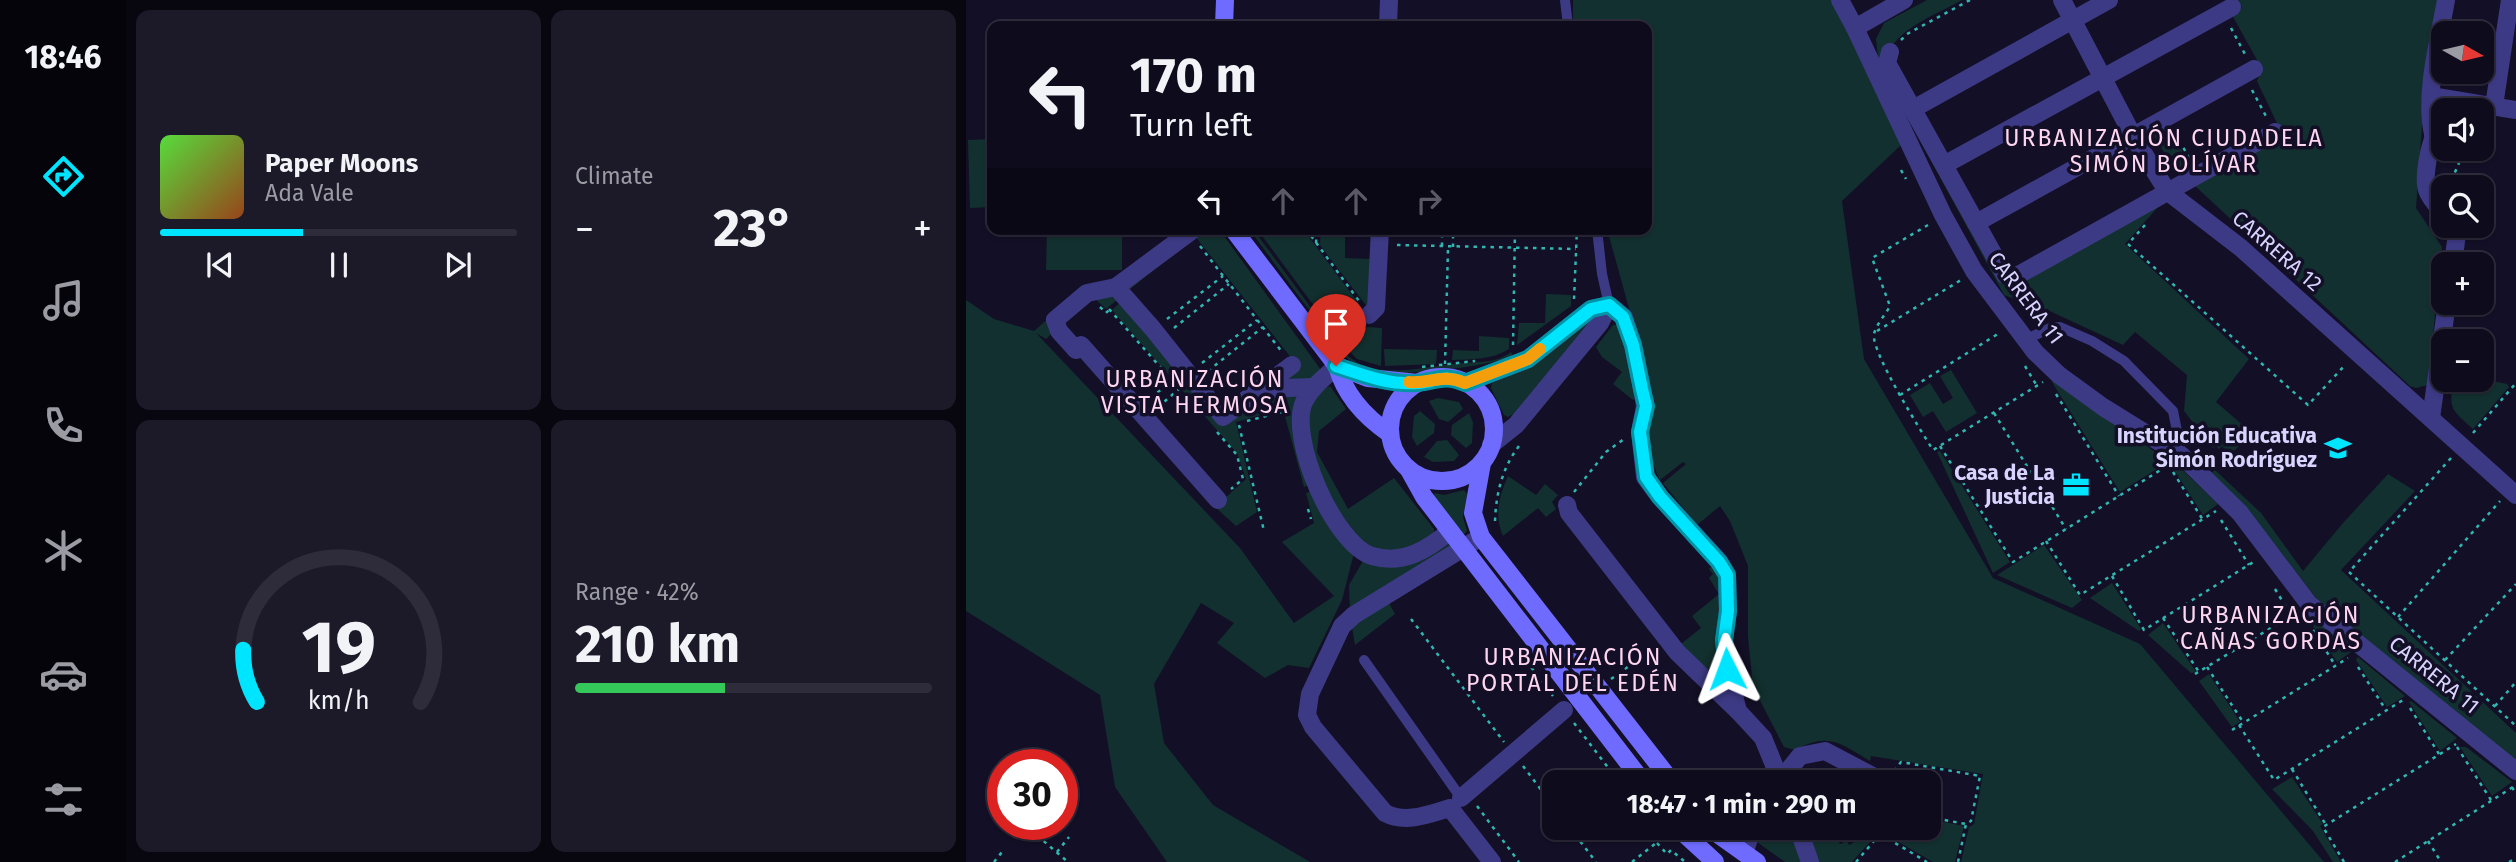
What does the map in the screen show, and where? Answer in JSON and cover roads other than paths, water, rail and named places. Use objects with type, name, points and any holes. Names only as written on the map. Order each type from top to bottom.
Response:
[{"type":"street","points":[[1224,21],[1225,0]]},
{"type":"street","points":[[1388,21],[1389,0]]},
{"type":"street","name":"CARRERA 11","points":[[1840,0],[1943,215],[1975,271],[2053,377],[2182,456],[2223,507],[2269,552],[2305,607],[2364,648],[2410,695],[2515,781]]},
{"type":"street","points":[[1855,28],[1905,0]]},
{"type":"street","name":"CARRERA 12","points":[[2062,0],[2134,138],[2167,191],[2241,248],[2513,492]]},
{"type":"street","points":[[1913,109],[2109,0]]},
{"type":"street","points":[[2431,119],[2431,96],[2446,0]]},
{"type":"street","points":[[2490,98],[2510,0]]},
{"type":"street","points":[[1944,165],[2227,10]]},
{"type":"street","points":[[1890,51],[1887,63],[2004,275],[2013,278],[2275,132]]},
{"type":"street","points":[[1976,223],[2249,72]]},
{"type":"street","points":[[2431,96],[2440,98]]},
{"type":"street","points":[[2494,109],[2516,110]]},
{"type":"street","points":[[2494,111],[2516,119]]},
{"type":"street","points":[[2431,144],[2427,190],[2431,196]]},
{"type":"street","points":[[1192,235],[1115,286],[1087,293],[1055,320],[1059,331],[1076,350],[1082,345],[1218,500]]},
{"type":"street","points":[[1238,235],[1340,358],[1368,378],[1414,375],[1458,379],[1475,389],[1488,405],[1494,425],[1492,445]]},
{"type":"street","points":[[1369,315],[1376,308],[1380,237]]},
{"type":"street","points":[[1115,286],[1157,334],[1183,381],[1223,417],[1292,365]]},
{"type":"street","points":[[1465,383],[1528,359],[1591,309],[1609,305]]},
{"type":"street","points":[[1609,305],[1623,317],[1633,345],[1646,406],[1640,432],[1646,477],[1660,497],[1719,562],[1727,575],[1728,611],[1724,640],[1727,669],[1738,711]]},
{"type":"street","points":[[1609,305],[1600,323],[1516,425],[1492,445],[1482,463],[1473,513],[1481,537],[1663,770]]},
{"type":"street","points":[[2431,418],[2445,315]]},
{"type":"street","points":[[1340,358],[1314,387],[1304,404],[1301,418],[1303,444],[1317,486],[1334,516],[1356,545],[1370,555],[1399,559],[1433,545],[1450,531]]},
{"type":"street","points":[[1340,358],[1342,384],[1368,419],[1390,434]]},
{"type":"street","points":[[1414,375],[1392,414],[1390,434],[1396,454],[1409,470],[1424,497],[1634,770]]},
{"type":"street","points":[[1259,389],[1314,387]]},
{"type":"street","points":[[1409,470],[1427,479],[1447,482],[1466,476],[1482,463]]},
{"type":"street","points":[[1567,505],[1569,513],[1671,645],[1763,738],[1776,770]]},
{"type":"street","points":[[1481,537],[1353,615],[1342,626],[1310,694],[1307,715],[1313,727],[1385,813],[1405,818],[1419,817],[1459,800],[1564,710]]},
{"type":"street","points":[[1789,770],[1800,756],[1825,751],[1861,770]]},
{"type":"street","points":[[1459,800],[1492,862]]},
{"type":"street","points":[[1691,840],[1715,862]]},
{"type":"street","points":[[1725,840],[1750,858]]},
{"type":"street","points":[[1750,858],[1752,840]]},
{"type":"street","points":[[1802,840],[1810,862]]},
{"type":"lane","points":[[1565,0],[1567,21]]},
{"type":"lane","points":[[1598,235],[1609,305]]},
{"type":"lane","points":[[2027,339],[2050,328],[2060,327],[2092,341],[2123,361],[2173,411],[2182,456]]},
{"type":"lane","points":[[1364,660],[1459,800]]},
{"type":"place","name":"Institución Educativa Simón Rodríguez","points":[[2338,448]]},
{"type":"place","name":"Casa de La Justicia","points":[[2076,485]]},
{"type":"district","name":"URBANIZACIÓN CIUDADELA SIMÓN BOLÍVAR","points":[[2164,151]]},
{"type":"district","name":"URBANIZACIÓN VISTA HERMOSA","points":[[1195,392]]},
{"type":"district","name":"URBANIZACIÓN CAÑAS GORDAS","points":[[2271,628]]},
{"type":"district","name":"URBANIZACIÓN PORTAL DEL EDÉN","points":[[1573,670]]}]
